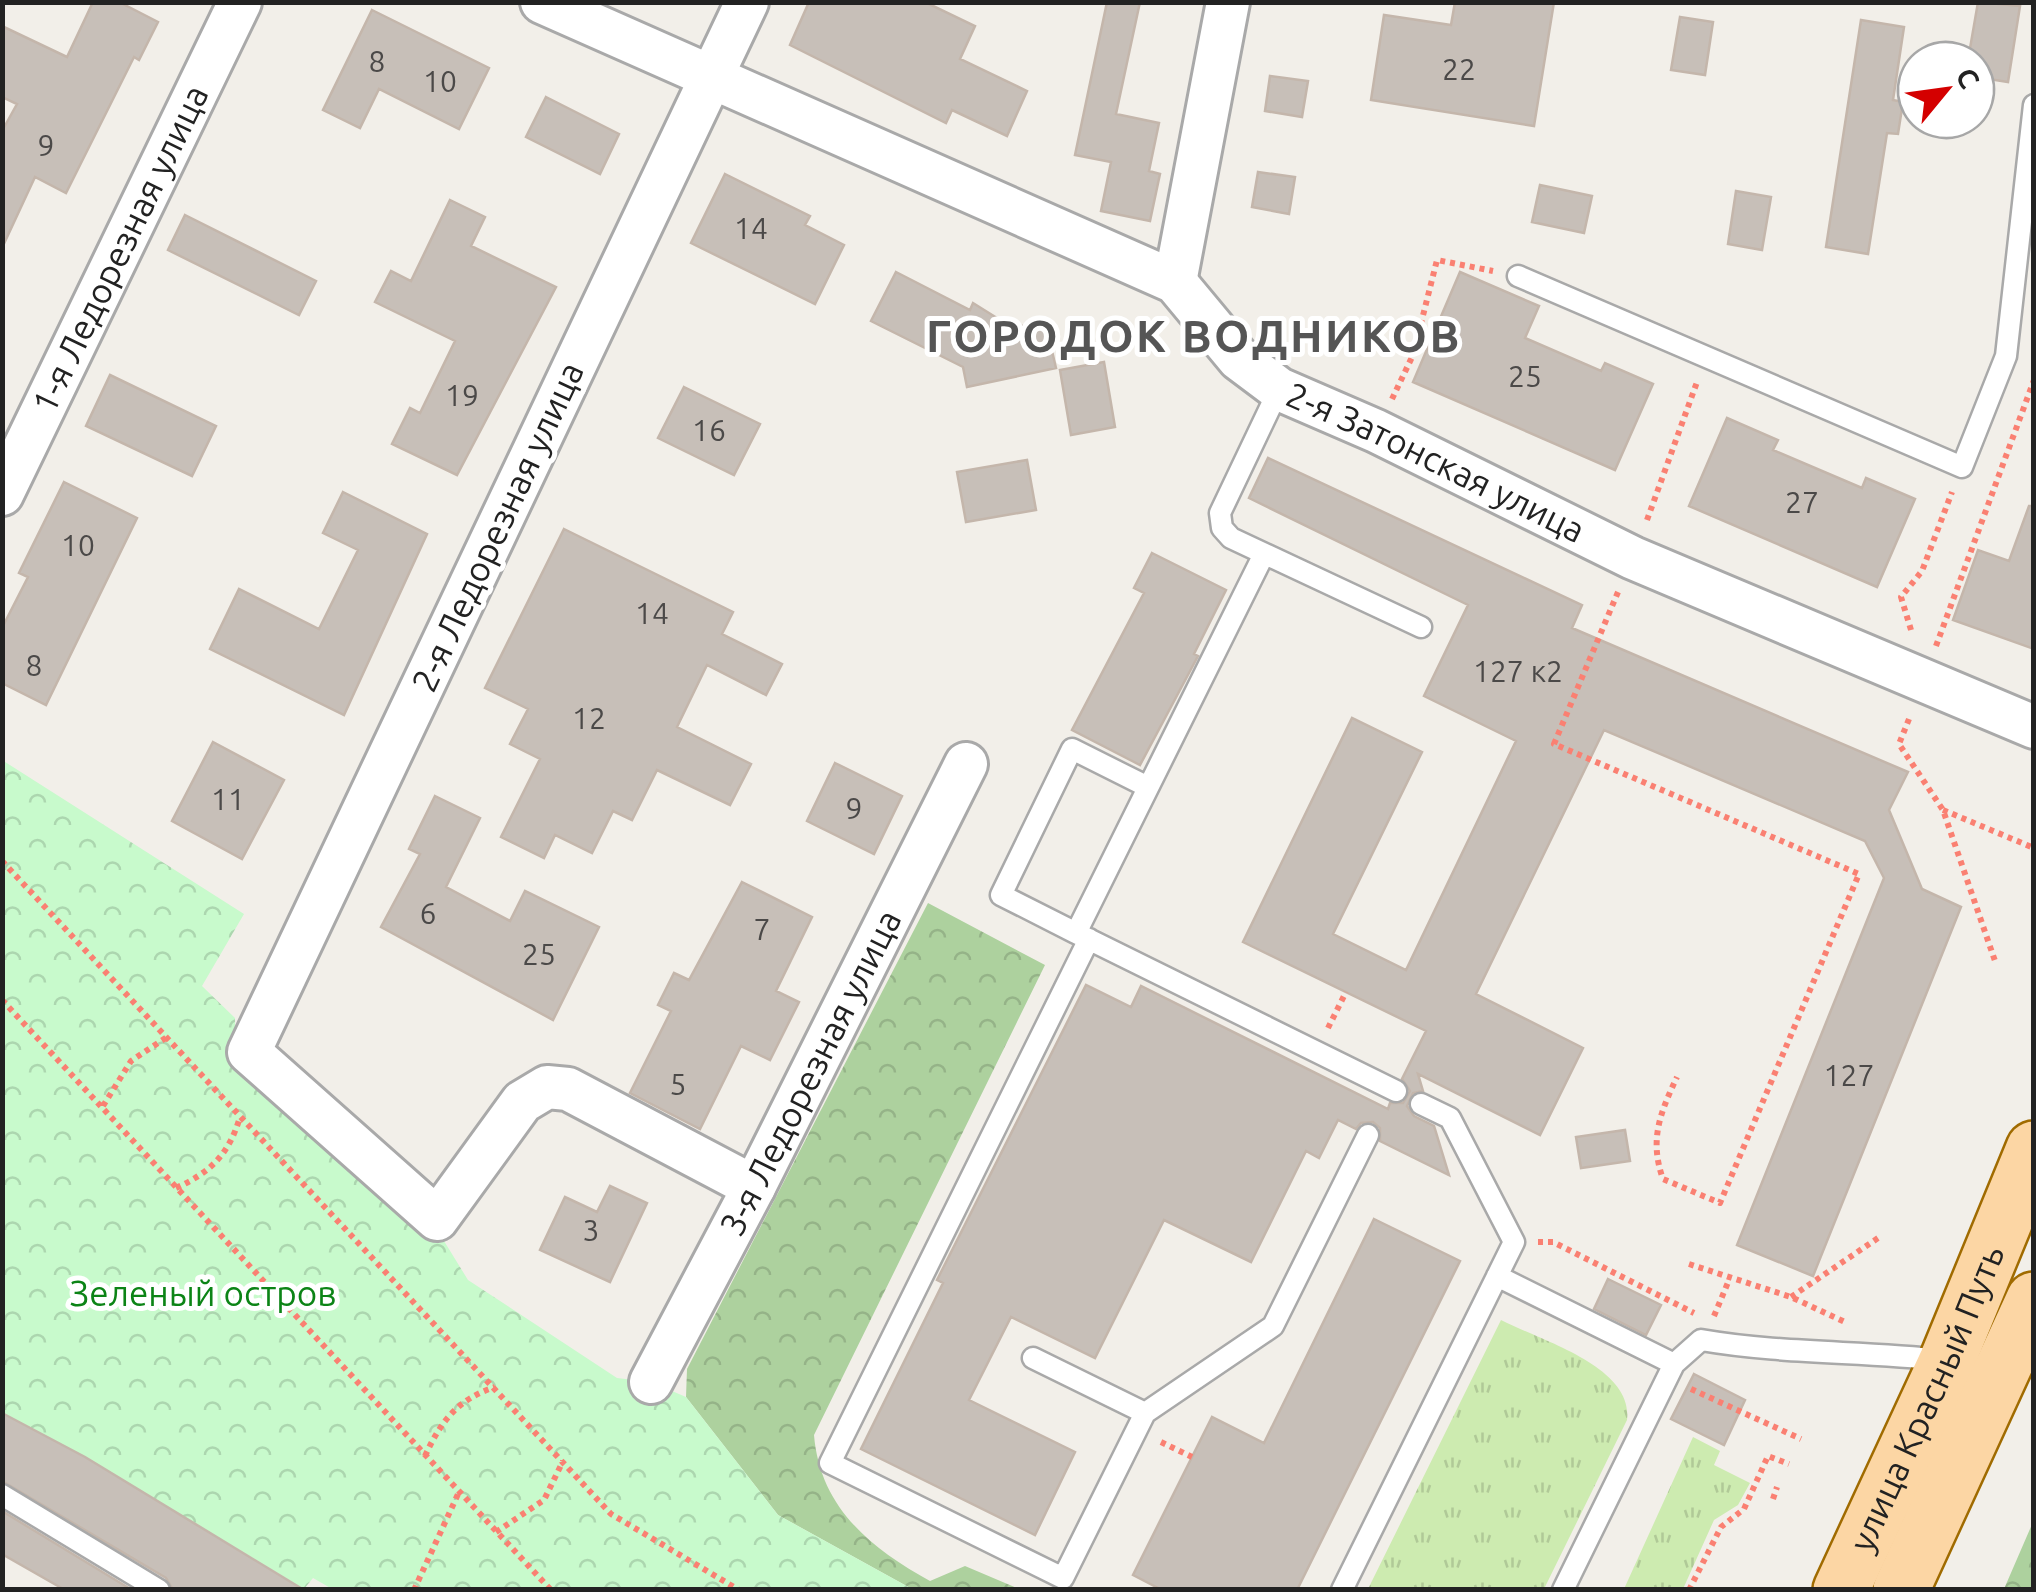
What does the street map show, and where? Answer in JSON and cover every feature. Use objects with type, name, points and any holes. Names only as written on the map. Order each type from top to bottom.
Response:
[{"type":"main road","name":"улица Красный Путь","points":[[1842,1590],[1947,1361],[2034,1149]]},
{"type":"main road","name":"улица Красный Путь","points":[[1902,1590],[2034,1300]]},
{"type":"street","name":"1-я Ледорезная улица","points":[[2,494],[240,2]]},
{"type":"street","name":"2-я Затонская улица","points":[[542,2],[710,80],[1175,282],[1239,359],[1278,390],[1376,431],[1633,558],[2034,727]]},
{"type":"street","name":"2-я Ледорезная улица","points":[[747,2],[248,1052],[437,1219],[522,1102],[547,1088],[568,1089],[754,1187]]},
{"type":"street","points":[[1175,282],[1228,2]]},
{"type":"street","name":"3-я Ледорезная улица","points":[[651,1382],[754,1187],[966,764]]},
{"type":"lane","points":[[1518,276],[1962,467],[2006,356],[2034,105]]},
{"type":"lane","points":[[1278,390],[1220,514],[1222,528],[1231,538],[1421,627]]},
{"type":"lane","points":[[1264,554],[1148,787],[1082,936],[830,1463],[1062,1584],[1144,1413],[1273,1326],[1368,1135]]},
{"type":"lane","points":[[1148,787],[1072,748],[1000,895],[1390,1095]]},
{"type":"lane","points":[[1342,1590],[1514,1242],[1450,1118],[1421,1104]]},
{"type":"lane","points":[[1497,1276],[1671,1370]]},
{"type":"lane","points":[[1563,1590],[1671,1370],[1702,1340],[1769,1352],[1888,1354],[1947,1361]]},
{"type":"lane","points":[[1033,1358],[1144,1413]]},
{"type":"lane","points":[[2,1494],[160,1590]]},
{"type":"path","points":[[1376,431],[1413,355],[1437,260],[1518,276]]},
{"type":"path","points":[[1677,1077],[1656,1122],[1656,1160],[1663,1178],[1720,1203],[1859,874],[1554,744],[1633,558],[1706,357]]},
{"type":"path","points":[[1925,680],[1901,597],[1922,572],[1962,467]]},
{"type":"path","points":[[1943,810],[2034,848]]},
{"type":"path","points":[[2,861],[611,1514],[739,1590]]},
{"type":"path","points":[[1329,1025],[1346,992]]},
{"type":"path","points":[[2,1000],[551,1590]]},
{"type":"path","points":[[102,1106],[131,1061],[167,1037]]},
{"type":"path","points":[[176,1188],[206,1173],[229,1150],[240,1117]]},
{"type":"path","points":[[1791,1297],[1881,1236]]},
{"type":"path","points":[[1514,1242],[1553,1242],[1712,1322],[1729,1280]]},
{"type":"path","points":[[1689,1264],[1791,1297],[1848,1323]]},
{"type":"path","points":[[1671,1370],[1800,1440]]},
{"type":"path","points":[[425,1456],[454,1409],[466,1398],[496,1388]]},
{"type":"path","points":[[1160,1442],[1192,1458]]},
{"type":"path","points":[[1689,1590],[1721,1527],[1744,1509],[1768,1456],[1788,1464]]},
{"type":"path","points":[[496,1532],[544,1500],[562,1461]]},
{"type":"path","points":[[1773,1499],[1778,1487]]},
{"type":"path","points":[[414,1590],[459,1492]]},
{"type":"green space","name":"Зеленый остров","points":[[2,760],[244,914],[202,986],[235,1018],[235,1050],[444,1241],[468,1280],[617,1378],[651,1382],[686,1397],[778,1515],[912,1589],[334,1590],[313,1578],[304,1589],[85,1457],[3,1413]]},
{"type":"green space","points":[[928,903],[1045,965],[814,1435],[826,1484],[838,1504],[852,1523],[887,1554],[930,1581],[965,1566],[1019,1589],[912,1589],[778,1515],[686,1397],[687,1369]]},
{"type":"green space","points":[[1501,1320],[1582,1358],[1616,1385],[1625,1401],[1627,1420],[1544,1589],[1368,1589]]},
{"type":"green space","points":[[1693,1437],[1720,1451],[1714,1465],[1750,1483],[1738,1505],[1714,1520],[1683,1589],[1624,1589]]},
{"type":"green space","points":[[2033,1522],[2033,1589],[2004,1589]]},
{"type":"building","points":[[93,2],[119,2],[158,22],[139,60],[134,57],[66,193],[35,177],[2,248],[2,131],[17,104],[2,97],[2,26],[67,57]]},
{"type":"building","points":[[809,2],[925,2],[975,26],[960,59],[1027,91],[1007,136],[952,110],[946,123],[790,45]]},
{"type":"building","points":[[1107,2],[1140,2],[1116,114],[1159,123],[1149,171],[1160,174],[1150,221],[1101,211],[1111,162],[1075,155]]},
{"type":"building","points":[[1455,2],[1554,2],[1534,126],[1371,100],[1384,15],[1451,25]]},
{"type":"building","points":[[1978,2],[2020,6],[2008,82],[1996,80],[1996,40],[1971,40]]},
{"type":"building","points":[[372,10],[489,68],[459,129],[379,89],[360,128],[323,110]]},
{"type":"building","points":[[1680,17],[1713,22],[1705,75],[1671,70]]},
{"type":"building","points":[[1861,20],[1904,27],[1902,40],[1896,40],[1896,134],[1887,133],[1868,254],[1826,247]]},
{"type":"building","points":[[1270,76],[1308,81],[1302,117],[1265,111]]},
{"type":"building","points":[[546,97],[619,134],[600,174],[526,137]]},
{"type":"building","points":[[1258,172],[1295,177],[1289,214],[1252,207]]},
{"type":"building","points":[[725,174],[810,216],[805,225],[844,245],[815,304],[691,243]]},
{"type":"building","points":[[1540,185],[1592,196],[1584,233],[1532,222]]},
{"type":"building","points":[[1736,191],[1771,197],[1762,250],[1728,244]]},
{"type":"building","points":[[450,200],[485,217],[471,246],[556,287],[457,475],[392,444],[410,408],[420,413],[455,341],[375,302],[391,271],[411,281]]},
{"type":"building","points":[[185,215],[316,281],[299,315],[168,250]]},
{"type":"building","points":[[896,272],[970,310],[973,303],[1013,328],[1045,321],[1056,368],[967,387],[963,367],[871,321]]},
{"type":"building","points":[[1460,272],[1539,306],[1525,338],[1601,371],[1605,363],[1653,384],[1615,470],[1413,382]]},
{"type":"building","points":[[1104,362],[1115,427],[1071,435],[1060,370]]},
{"type":"building","points":[[110,375],[216,426],[192,476],[86,426]]},
{"type":"building","points":[[684,387],[760,424],[734,475],[658,438]]},
{"type":"building","points":[[1727,418],[1778,440],[1773,450],[1862,488],[1866,478],[1915,499],[1877,587],[1689,506]]},
{"type":"building","points":[[1268,458],[1582,605],[1572,628],[1908,772],[1889,810],[1922,889],[1961,907],[1813,1276],[1737,1245],[1884,878],[1865,841],[1604,730],[1476,994],[1583,1048],[1540,1135],[1418,1074],[1423,1091],[1413,1093],[1407,1106],[1414,1116],[1434,1126],[1449,1175],[1380,1141],[1380,1128],[1373,1122],[1361,1123],[1356,1129],[1338,1120],[1319,1158],[1306,1151],[1251,1262],[1164,1220],[1095,1358],[1011,1317],[969,1400],[1075,1452],[1035,1535],[861,1449],[943,1283],[937,1280],[1086,985],[1131,1007],[1141,986],[1388,1109],[1390,1103],[1403,1103],[1410,1091],[1402,1079],[1426,1031],[1243,942],[1352,718],[1422,752],[1333,934],[1406,970],[1516,741],[1424,696],[1468,605],[1249,498]]},
{"type":"building","points":[[1027,460],[1036,510],[966,522],[957,472]]},
{"type":"building","points":[[64,482],[137,518],[46,705],[2,683],[2,628],[28,577],[19,573]]},
{"type":"building","points":[[343,492],[427,534],[344,715],[210,649],[239,589],[319,629],[358,550],[323,533]]},
{"type":"building","points":[[2029,506],[2034,506],[2034,649],[1953,620],[1978,550],[2009,561]]},
{"type":"building","points":[[564,529],[733,612],[722,634],[782,664],[766,695],[707,665],[677,727],[751,764],[730,805],[657,770],[632,820],[613,811],[592,853],[555,835],[544,858],[501,837],[540,759],[510,744],[528,709],[485,688]]},
{"type":"building","points":[[1152,553],[1226,590],[1194,654],[1198,656],[1140,765],[1072,730],[1144,593],[1134,588]]},
{"type":"building","points":[[213,742],[284,780],[242,859],[172,821]]},
{"type":"building","points":[[835,763],[902,796],[874,854],[807,821]]},
{"type":"building","points":[[435,796],[480,818],[446,887],[510,921],[525,891],[599,927],[553,1020],[381,927],[420,854],[409,849]]},
{"type":"building","points":[[742,882],[812,917],[776,991],[799,1002],[770,1060],[741,1046],[700,1129],[630,1093],[671,1011],[658,1005],[674,973],[689,980]]},
{"type":"building","points":[[1625,1130],[1630,1161],[1581,1168],[1576,1137]]},
{"type":"building","points":[[610,1186],[647,1203],[610,1282],[540,1250],[565,1197],[597,1212]]},
{"type":"building","points":[[1374,1219],[1460,1261],[1297,1590],[1162,1590],[1133,1575],[1212,1417],[1264,1443]]},
{"type":"building","points":[[1608,1279],[1661,1305],[1646,1335],[1594,1309]]},
{"type":"building","points":[[1694,1374],[1745,1400],[1724,1445],[1671,1419]]},
{"type":"building","points":[[2,1413],[85,1457],[304,1590],[173,1590],[166,1578],[2,1481]]},
{"type":"building","points":[[2,1511],[132,1590],[65,1590],[2,1554]]},
{"type":"district","name":"ГОРОДОК ВОДНИКОВ","points":[[1194,336]]}]
